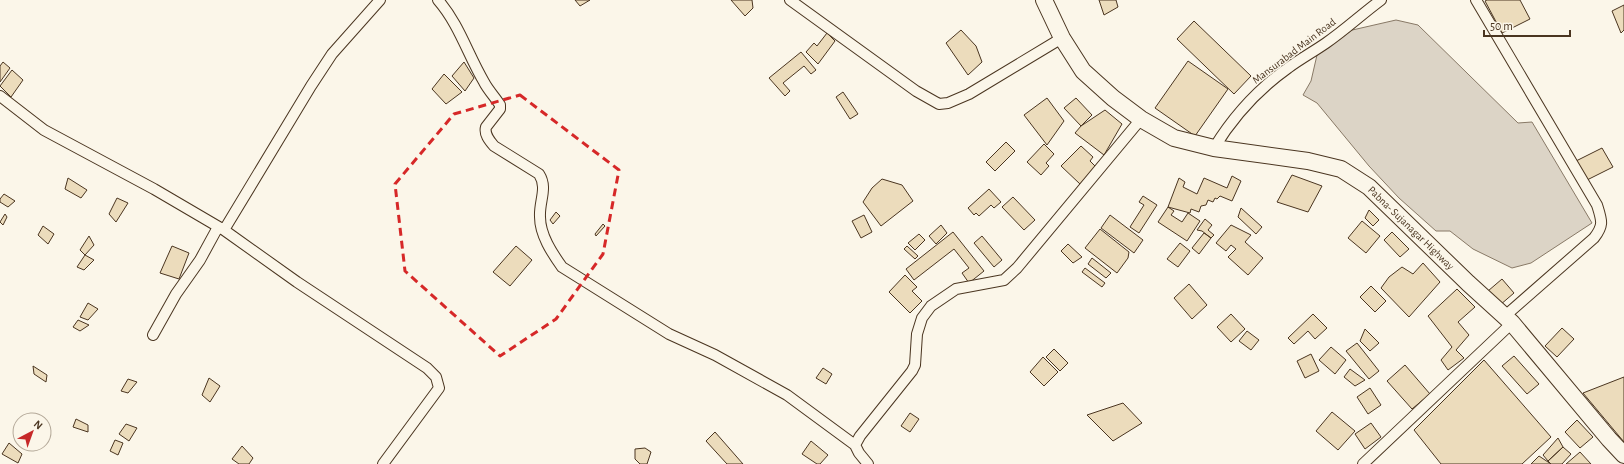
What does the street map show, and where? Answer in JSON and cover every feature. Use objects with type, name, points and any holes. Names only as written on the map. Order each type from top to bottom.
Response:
[{"type":"main road","name":"Pabna- Sujanagar Highway","points":[[1044,0],[1062,38],[1083,71],[1113,98],[1141,120],[1174,138],[1214,148],[1308,161],[1341,169],[1369,187],[1468,283],[1508,319],[1624,455]]},
{"type":"street","points":[[153,335],[176,294],[221,229],[328,60],[380,0]]},
{"type":"street","points":[[438,0],[444,7],[467,46],[484,82],[500,105],[500,109],[486,127],[488,140],[494,146],[539,174],[542,180],[544,186],[540,216],[543,232],[552,253],[562,267],[669,334],[715,355],[787,395],[855,445],[859,453],[868,464]]},
{"type":"street","points":[[790,0],[916,91],[939,104],[948,103],[969,94],[1062,38]]},
{"type":"street","name":"Mansurabad Main Road","points":[[1214,148],[1237,115],[1265,86],[1327,42],[1381,0]]},
{"type":"street","points":[[1363,464],[1508,319],[1594,238],[1601,228],[1602,221],[1597,205],[1476,0]]},
{"type":"street","points":[[0,96],[44,130],[154,189],[221,229],[297,282],[427,368],[436,377],[439,388],[384,464]]},
{"type":"street","points":[[855,445],[860,436],[912,371],[915,365],[917,334],[922,318],[931,306],[956,288],[1004,280],[1017,268],[1141,120]]},
{"type":"highlighted area","points":[[520,95],[619,170],[603,254],[556,319],[500,356],[405,271],[395,184],[454,114]]},
{"type":"shaded area","points":[[1396,20],[1418,25],[1518,123],[1532,122],[1592,223],[1531,263],[1512,268],[1473,249],[1450,231],[1436,231],[1399,198],[1369,166],[1317,103],[1303,95],[1311,81],[1317,55],[1348,31]]},
{"type":"building","points":[[575,0],[590,0],[580,6]]},
{"type":"building","points":[[731,0],[752,0],[753,8],[745,16]]},
{"type":"building","points":[[1099,0],[1116,0],[1118,7],[1104,15]]},
{"type":"building","points":[[1520,0],[1530,19],[1502,33],[1485,1]]},
{"type":"building","points":[[1624,5],[1624,30],[1621,33],[1612,11]]},
{"type":"building","points":[[1194,21],[1251,76],[1234,94],[1177,39]]},
{"type":"building","points":[[961,30],[976,46],[982,62],[968,75],[946,43]]},
{"type":"building","points":[[827,33],[835,41],[818,64],[806,52],[814,43],[817,46]]},
{"type":"building","points":[[801,52],[816,70],[811,74],[804,66],[783,83],[790,91],[785,96],[769,78]]},
{"type":"building","points":[[1188,61],[1228,89],[1195,136],[1155,108]]},
{"type":"building","points":[[3,62],[10,68],[0,82],[0,66]]},
{"type":"building","points":[[464,62],[474,78],[465,91],[452,76]]},
{"type":"building","points":[[12,70],[23,80],[11,97],[0,86]]},
{"type":"building","points":[[444,74],[462,92],[446,104],[432,89]]},
{"type":"building","points":[[843,92],[858,114],[850,119],[836,97]]},
{"type":"building","points":[[1047,98],[1064,121],[1047,145],[1024,115]]},
{"type":"building","points":[[1076,98],[1092,115],[1081,126],[1064,108]]},
{"type":"building","points":[[1105,110],[1122,124],[1104,155],[1075,133],[1081,126]]},
{"type":"building","points":[[1006,142],[1015,151],[995,171],[986,162]]},
{"type":"building","points":[[1044,144],[1054,154],[1046,163],[1049,166],[1041,175],[1027,162]]},
{"type":"building","points":[[1081,146],[1093,157],[1090,161],[1096,167],[1080,184],[1061,166]]},
{"type":"building","points":[[1602,148],[1613,167],[1587,180],[1576,161]]},
{"type":"building","points":[[1292,175],[1322,186],[1308,212],[1277,202]]},
{"type":"building","points":[[1232,176],[1241,181],[1232,201],[1220,196],[1217,199],[1215,198],[1213,202],[1208,200],[1206,205],[1201,206],[1199,212],[1191,209],[1190,213],[1168,207],[1179,178],[1185,182],[1183,187],[1197,194],[1204,178],[1227,188]]},
{"type":"building","points":[[68,178],[87,190],[81,198],[65,189]]},
{"type":"building","points":[[882,179],[902,185],[913,201],[881,226],[863,202],[872,188]]},
{"type":"building","points":[[989,189],[1001,202],[994,208],[991,205],[979,216],[976,213],[974,215],[968,208]]},
{"type":"building","points":[[4,194],[15,201],[8,207],[0,202],[0,199]]},
{"type":"building","points":[[1143,196],[1157,205],[1139,233],[1130,227],[1144,205],[1139,202]]},
{"type":"building","points":[[1013,197],[1035,220],[1024,230],[1002,207]]},
{"type":"building","points":[[117,198],[128,203],[116,222],[109,214]]},
{"type":"building","points":[[1168,207],[1174,211],[1171,215],[1182,222],[1188,213],[1200,221],[1187,241],[1158,222]]},
{"type":"building","points":[[1241,208],[1262,227],[1256,234],[1238,217]]},
{"type":"building","points":[[1369,210],[1379,220],[1373,226],[1365,218]]},
{"type":"building","points":[[556,212],[560,216],[553,224],[550,220]]},
{"type":"building","points":[[5,214],[7,217],[3,225],[0,222]]},
{"type":"building","points":[[864,215],[872,232],[861,238],[852,221]]},
{"type":"building","points":[[1110,215],[1143,240],[1134,253],[1101,228]]},
{"type":"building","points":[[1205,219],[1212,225],[1208,230],[1214,235],[1211,238],[1202,231],[1197,230]]},
{"type":"building","points":[[1362,221],[1380,236],[1366,253],[1348,238]]},
{"type":"building","points":[[603,224],[605,226],[596,236],[595,234]]},
{"type":"building","points":[[941,225],[947,233],[936,244],[929,236]]},
{"type":"building","points":[[1231,225],[1251,235],[1245,242],[1263,258],[1248,275],[1228,257],[1236,249],[1231,245],[1226,251],[1216,243]]},
{"type":"building","points":[[43,226],[54,234],[48,244],[38,235]]},
{"type":"building","points":[[1100,229],[1129,252],[1128,258],[1117,273],[1085,248]]},
{"type":"building","points":[[953,232],[984,271],[969,283],[962,273],[969,268],[954,249],[914,280],[906,269]]},
{"type":"building","points":[[1392,232],[1409,249],[1400,257],[1384,240]]},
{"type":"building","points":[[1204,233],[1211,238],[1199,254],[1192,248]]},
{"type":"building","points":[[919,234],[925,240],[915,250],[908,243]]},
{"type":"building","points":[[89,236],[94,245],[85,255],[80,250]]},
{"type":"building","points":[[982,236],[1002,260],[994,267],[974,243]]},
{"type":"building","points":[[1180,243],[1190,251],[1178,267],[1167,259]]},
{"type":"building","points":[[1068,244],[1082,257],[1073,263],[1061,251]]},
{"type":"building","points":[[172,246],[189,253],[179,279],[160,273]]},
{"type":"building","points":[[516,246],[532,260],[510,286],[493,272]]},
{"type":"building","points":[[907,246],[918,256],[915,259],[904,249]]},
{"type":"building","points":[[85,255],[94,260],[84,270],[77,267]]},
{"type":"building","points":[[1092,258],[1111,273],[1106,278],[1088,264]]},
{"type":"building","points":[[1423,263],[1440,282],[1409,317],[1381,288],[1389,277],[1402,267],[1413,274]]},
{"type":"building","points":[[1085,268],[1105,283],[1102,287],[1082,272]]},
{"type":"building","points":[[905,275],[917,287],[912,291],[922,301],[910,313],[889,292]]},
{"type":"building","points":[[1502,279],[1514,293],[1500,305],[1488,291]]},
{"type":"building","points":[[1189,284],[1207,305],[1192,319],[1174,298]]},
{"type":"building","points":[[1371,286],[1386,301],[1375,312],[1360,297]]},
{"type":"building","points":[[1457,289],[1475,307],[1458,322],[1469,335],[1456,350],[1464,358],[1448,370],[1441,360],[1452,347],[1428,316]]},
{"type":"building","points":[[88,303],[98,309],[88,320],[80,317]]},
{"type":"building","points":[[1231,314],[1245,329],[1231,342],[1217,327]]},
{"type":"building","points":[[1313,314],[1327,328],[1315,339],[1308,331],[1294,344],[1288,338]]},
{"type":"building","points":[[78,320],[89,325],[80,331],[73,327]]},
{"type":"building","points":[[1562,328],[1574,339],[1557,357],[1545,346]]},
{"type":"building","points":[[1365,329],[1379,343],[1370,351],[1360,341]]},
{"type":"building","points":[[1247,331],[1259,340],[1251,350],[1239,341]]},
{"type":"building","points":[[1357,343],[1379,371],[1369,379],[1346,351]]},
{"type":"building","points":[[1331,347],[1346,360],[1335,374],[1319,360]]},
{"type":"building","points":[[1054,349],[1068,363],[1060,371],[1046,357]]},
{"type":"building","points":[[1311,354],[1319,371],[1305,378],[1297,361]]},
{"type":"building","points":[[1514,356],[1539,384],[1527,394],[1502,366]]},
{"type":"building","points":[[1043,357],[1058,372],[1044,386],[1030,372]]},
{"type":"building","points":[[1484,360],[1551,437],[1522,464],[1441,464],[1414,430]]},
{"type":"building","points":[[1405,365],[1430,394],[1412,409],[1387,381]]},
{"type":"building","points":[[33,366],[47,375],[46,382],[34,374]]},
{"type":"building","points":[[823,368],[832,374],[826,384],[816,378]]},
{"type":"building","points":[[1350,369],[1365,380],[1355,386],[1344,377]]},
{"type":"building","points":[[1624,377],[1624,442],[1583,393]]},
{"type":"building","points":[[209,378],[220,386],[210,402],[202,395]]},
{"type":"building","points":[[128,379],[137,382],[128,393],[121,391]]},
{"type":"building","points":[[1370,388],[1381,405],[1368,414],[1357,397]]},
{"type":"building","points":[[1123,403],[1142,423],[1113,441],[1087,415]]},
{"type":"building","points":[[1332,412],[1355,431],[1338,450],[1316,431]]},
{"type":"building","points":[[910,413],[919,419],[910,432],[901,426]]},
{"type":"building","points":[[76,419],[88,425],[88,432],[73,427]]},
{"type":"building","points":[[1577,420],[1593,437],[1580,448],[1565,432]]},
{"type":"building","points":[[1371,423],[1381,437],[1365,449],[1355,434]]},
{"type":"building","points":[[126,424],[137,428],[129,441],[119,434]]},
{"type":"building","points":[[715,432],[743,464],[727,464],[706,441]]},
{"type":"building","points":[[1558,438],[1563,447],[1548,461],[1543,455]]},
{"type":"building","points":[[115,440],[123,443],[118,455],[110,451]]},
{"type":"building","points":[[811,441],[828,455],[820,464],[817,464],[802,454]]},
{"type":"building","points":[[9,443],[12,446],[12,452],[20,452],[22,454],[18,463],[2,454]]},
{"type":"building","points":[[242,446],[253,458],[249,464],[239,464],[232,459]]},
{"type":"building","points":[[1563,447],[1571,454],[1562,464],[1551,464],[1548,461]]},
{"type":"building","points":[[645,448],[651,452],[647,464],[640,464],[635,459],[635,449]]},
{"type":"building","points":[[1580,452],[1591,464],[1566,464]]},
{"type":"building","points":[[1539,456],[1551,464],[1531,464]]}]
